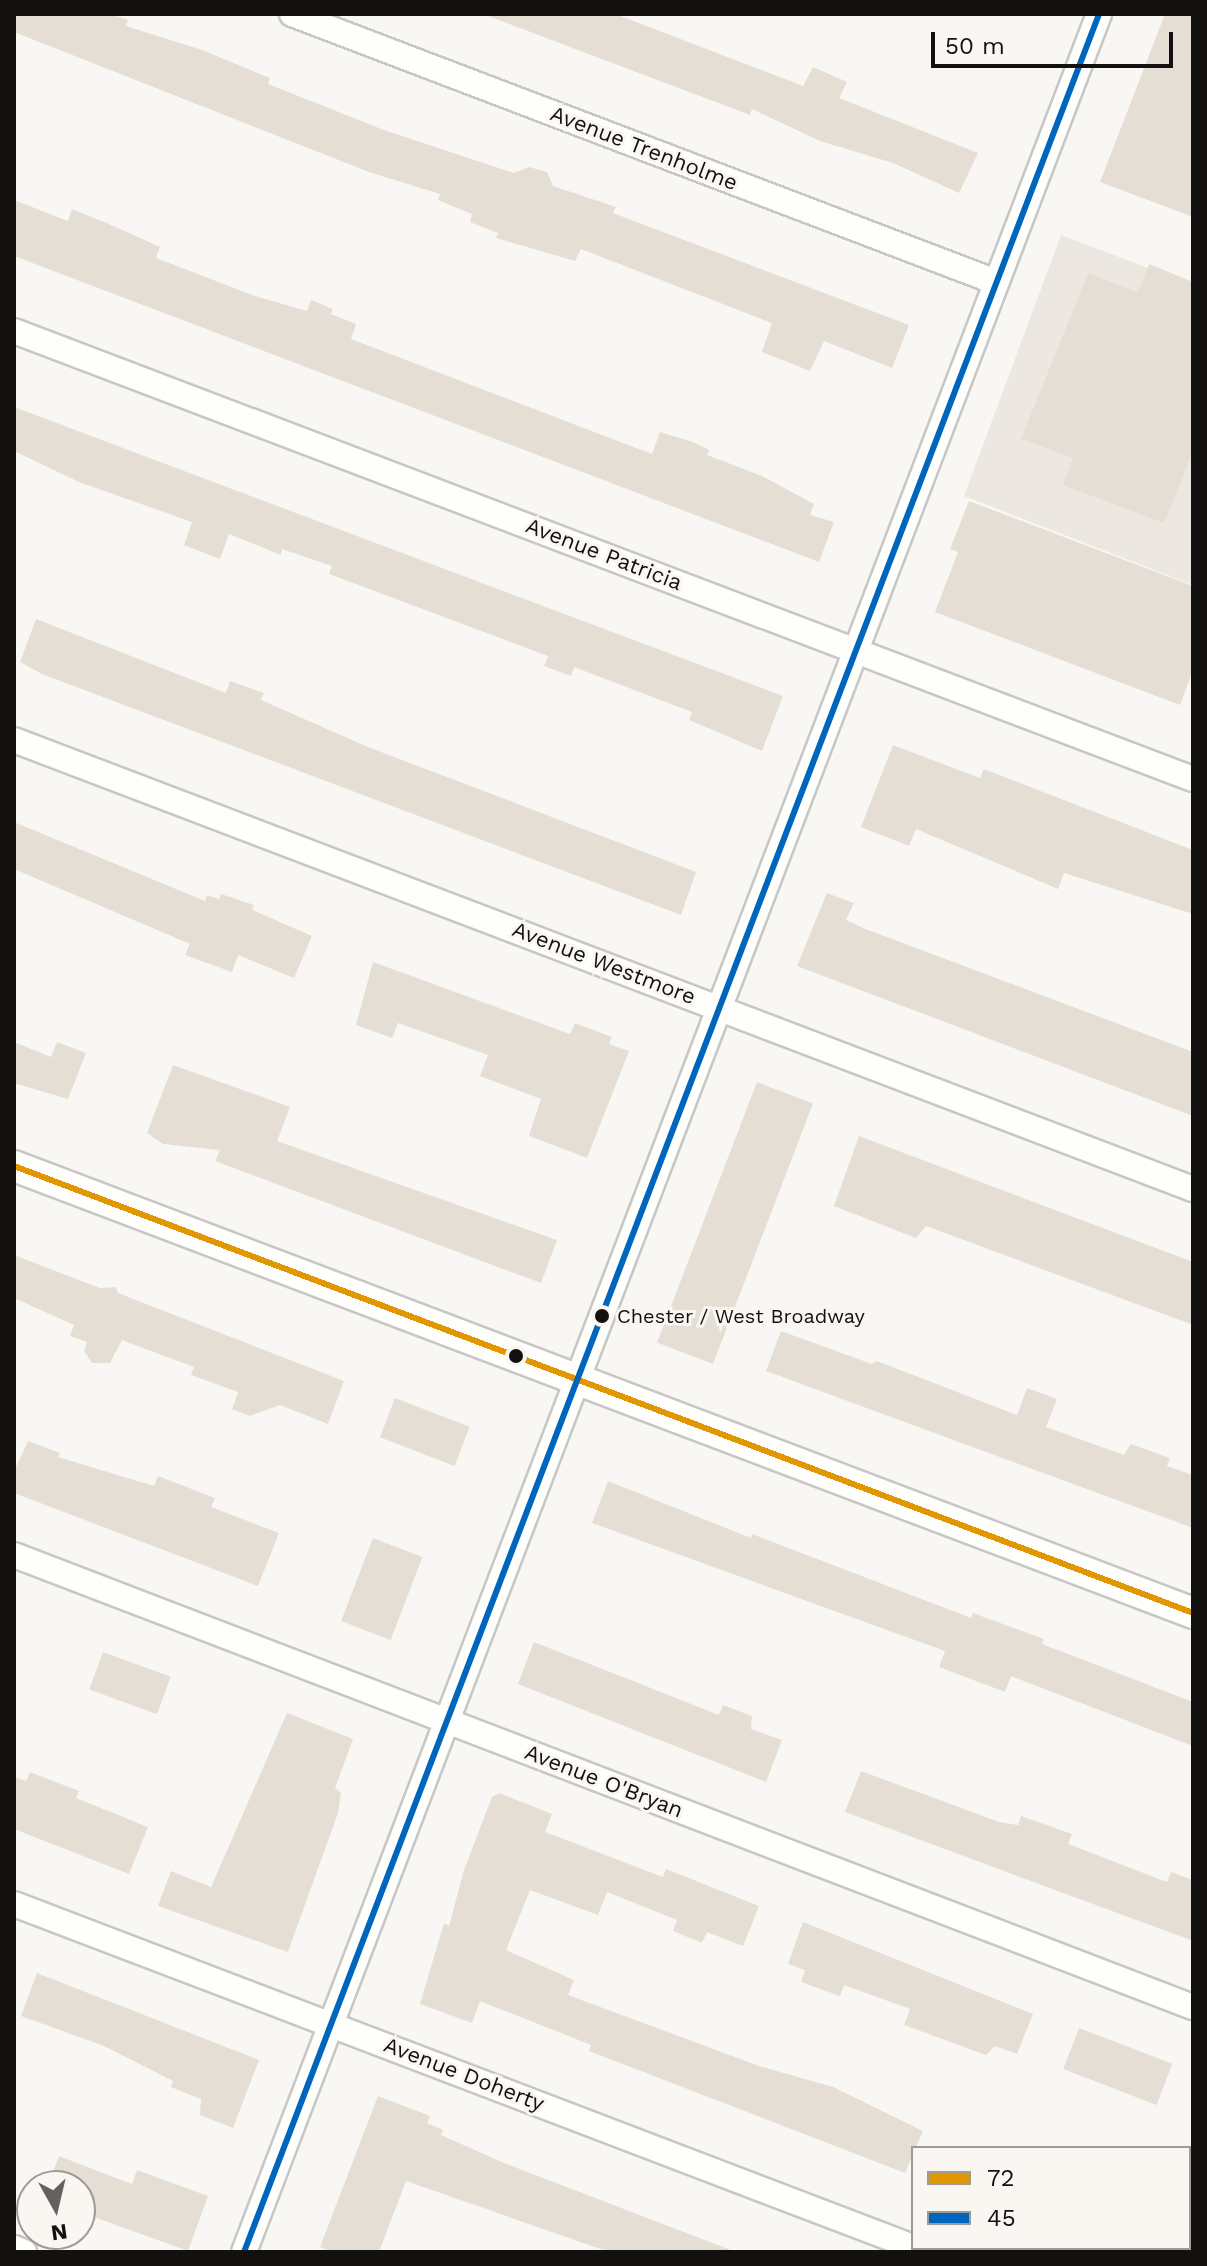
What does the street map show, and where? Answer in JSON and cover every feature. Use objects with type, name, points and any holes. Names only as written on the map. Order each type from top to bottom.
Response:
[{"type":"street","name":"Avenue Trenholme","points":[[292,14],[996,282]]},
{"type":"street","points":[[244,2252],[575,1378],[1099,14]]},
{"type":"street","name":"Avenue Patricia","points":[[14,331],[1193,779]]},
{"type":"street","name":"Avenue Westmore","points":[[14,740],[1193,1189]]},
{"type":"street","points":[[14,1166],[1193,1613]]},
{"type":"street","name":"Avenue O'Bryan","points":[[14,1555],[1193,2007]]},
{"type":"street","name":"Avenue Doherty","points":[[14,1904],[911,2246]]},
{"type":"street","points":[[14,2248],[24,2252]]},
{"type":"shaded area","points":[[1061,235],[1193,285],[1193,585],[964,496]]},
{"type":"building","points":[[14,14],[110,14],[128,20],[126,26],[202,50],[270,78],[268,84],[384,130],[514,173],[529,167],[547,172],[553,186],[616,207],[613,213],[909,325],[892,368],[824,341],[810,371],[762,352],[772,323],[581,249],[575,261],[496,238],[498,233],[470,222],[472,214],[438,200],[440,194],[369,172],[14,32]]},
{"type":"building","points":[[483,14],[615,14],[803,86],[813,67],[847,82],[839,98],[978,153],[959,193],[893,163],[820,141],[752,109],[750,115]]},
{"type":"building","points":[[1165,14],[1193,14],[1193,217],[1100,182]]},
{"type":"building","points":[[14,200],[68,221],[72,209],[160,247],[156,258],[255,296],[307,311],[311,300],[333,309],[331,314],[356,324],[351,339],[652,454],[660,432],[693,442],[709,450],[707,455],[762,476],[814,504],[810,515],[834,522],[819,562],[14,256]]},
{"type":"building","points":[[1149,264],[1193,282],[1193,450],[1164,523],[1063,485],[1073,458],[1021,439],[1088,273],[1138,292]]},
{"type":"building","points":[[14,407],[783,696],[762,751],[689,720],[692,712],[574,667],[571,676],[544,666],[548,656],[329,574],[332,566],[282,549],[281,555],[229,534],[220,559],[184,545],[192,522],[79,482],[14,451]]},
{"type":"building","points":[[969,501],[1193,586],[1193,670],[1180,705],[935,612],[958,552],[950,549]]},
{"type":"building","points":[[36,619],[226,693],[230,681],[264,693],[261,700],[368,747],[696,872],[681,915],[42,674],[20,662]]},
{"type":"building","points":[[893,745],[980,778],[984,769],[1193,850],[1193,914],[1064,873],[1058,889],[916,829],[909,846],[861,827]]},
{"type":"building","points":[[14,822],[205,901],[207,895],[219,899],[221,894],[254,905],[252,910],[312,936],[294,978],[238,955],[232,972],[185,955],[190,944],[14,869]]},
{"type":"building","points":[[827,893],[854,903],[846,920],[863,928],[1193,1052],[1193,1116],[797,966]]},
{"type":"building","points":[[373,962],[570,1034],[575,1023],[612,1037],[609,1044],[629,1051],[587,1158],[529,1136],[541,1099],[480,1076],[488,1055],[398,1023],[392,1038],[356,1025]]},
{"type":"building","points":[[14,1042],[51,1057],[57,1042],[86,1053],[68,1099],[14,1083]]},
{"type":"building","points":[[173,1065],[290,1107],[277,1141],[557,1240],[541,1283],[215,1161],[220,1150],[163,1144],[147,1133]]},
{"type":"building","points":[[757,1082],[813,1104],[713,1364],[657,1342]]},
{"type":"building","points":[[859,1136],[1193,1262],[1193,1325],[926,1226],[916,1238],[834,1206]]},
{"type":"building","points":[[14,1255],[100,1288],[116,1287],[118,1293],[344,1381],[328,1424],[280,1405],[250,1416],[232,1409],[238,1392],[191,1375],[194,1367],[122,1340],[110,1363],[92,1363],[84,1351],[87,1342],[70,1336],[74,1325],[14,1298]]},
{"type":"building","points":[[781,1331],[872,1364],[877,1361],[1017,1415],[1027,1388],[1057,1399],[1046,1427],[1124,1455],[1131,1444],[1170,1458],[1167,1466],[1193,1475],[1193,1528],[766,1371]]},
{"type":"building","points":[[395,1398],[470,1427],[455,1466],[380,1437]]},
{"type":"building","points":[[28,1441],[60,1453],[58,1457],[154,1486],[158,1476],[215,1498],[211,1507],[279,1533],[258,1586],[14,1493],[14,1471]]},
{"type":"building","points":[[608,1481],[751,1538],[752,1534],[971,1618],[973,1613],[1044,1639],[1042,1644],[1193,1702],[1193,1746],[1011,1676],[1005,1692],[939,1667],[945,1651],[592,1523]]},
{"type":"building","points":[[373,1538],[422,1557],[391,1640],[341,1621]]},
{"type":"building","points":[[534,1642],[719,1715],[723,1705],[752,1716],[751,1729],[782,1740],[766,1782],[518,1684]]},
{"type":"building","points":[[103,1652],[171,1677],[157,1714],[89,1690]]},
{"type":"building","points":[[287,1713],[353,1739],[335,1788],[341,1793],[338,1813],[288,1952],[158,1906],[171,1871],[211,1887]]},
{"type":"building","points":[[861,1771],[999,1822],[1018,1825],[1021,1816],[1072,1834],[1068,1844],[1167,1882],[1171,1872],[1193,1880],[1193,1941],[845,1812]]},
{"type":"building","points":[[30,1772],[79,1791],[76,1798],[148,1827],[129,1874],[14,1829],[14,1777],[26,1781]]},
{"type":"building","points":[[499,1793],[552,1814],[545,1832],[663,1877],[666,1869],[759,1906],[743,1946],[707,1932],[702,1943],[673,1931],[677,1920],[607,1892],[598,1915],[530,1890],[506,1950],[574,1980],[568,1995],[759,2066],[833,2087],[923,2131],[917,2146],[911,2146],[911,2159],[905,2173],[589,2051],[591,2045],[480,2001],[472,2023],[420,2004],[444,1923],[449,1926],[464,1870],[492,1797]]},
{"type":"building","points":[[803,1922],[1033,2014],[1017,2054],[995,2046],[986,2055],[904,2025],[910,2009],[844,1985],[840,1996],[801,1982],[805,1970],[788,1964]]},
{"type":"building","points":[[37,1973],[259,2060],[233,2128],[200,2115],[201,2099],[171,2087],[173,2081],[104,2046],[21,2016]]},
{"type":"building","points":[[1079,2028],[1172,2064],[1157,2105],[1063,2069]]},
{"type":"building","points":[[378,2096],[430,2116],[427,2123],[443,2130],[441,2135],[504,2163],[736,2252],[609,2252],[406,2181],[379,2252],[333,2252],[320,2247]]},
{"type":"building","points":[[59,2156],[96,2170],[53,2170]]},
{"type":"building","points":[[96,2170],[132,2184],[137,2170],[208,2196],[188,2251],[96,2218]]},
{"type":"transit line","name":"45","points":[[244,2252],[1099,14]]},
{"type":"transit line","name":"72","points":[[14,1166],[1193,1613]]},
{"type":"place","name":"Chester / West Broadway","points":[[602,1316]]}]
